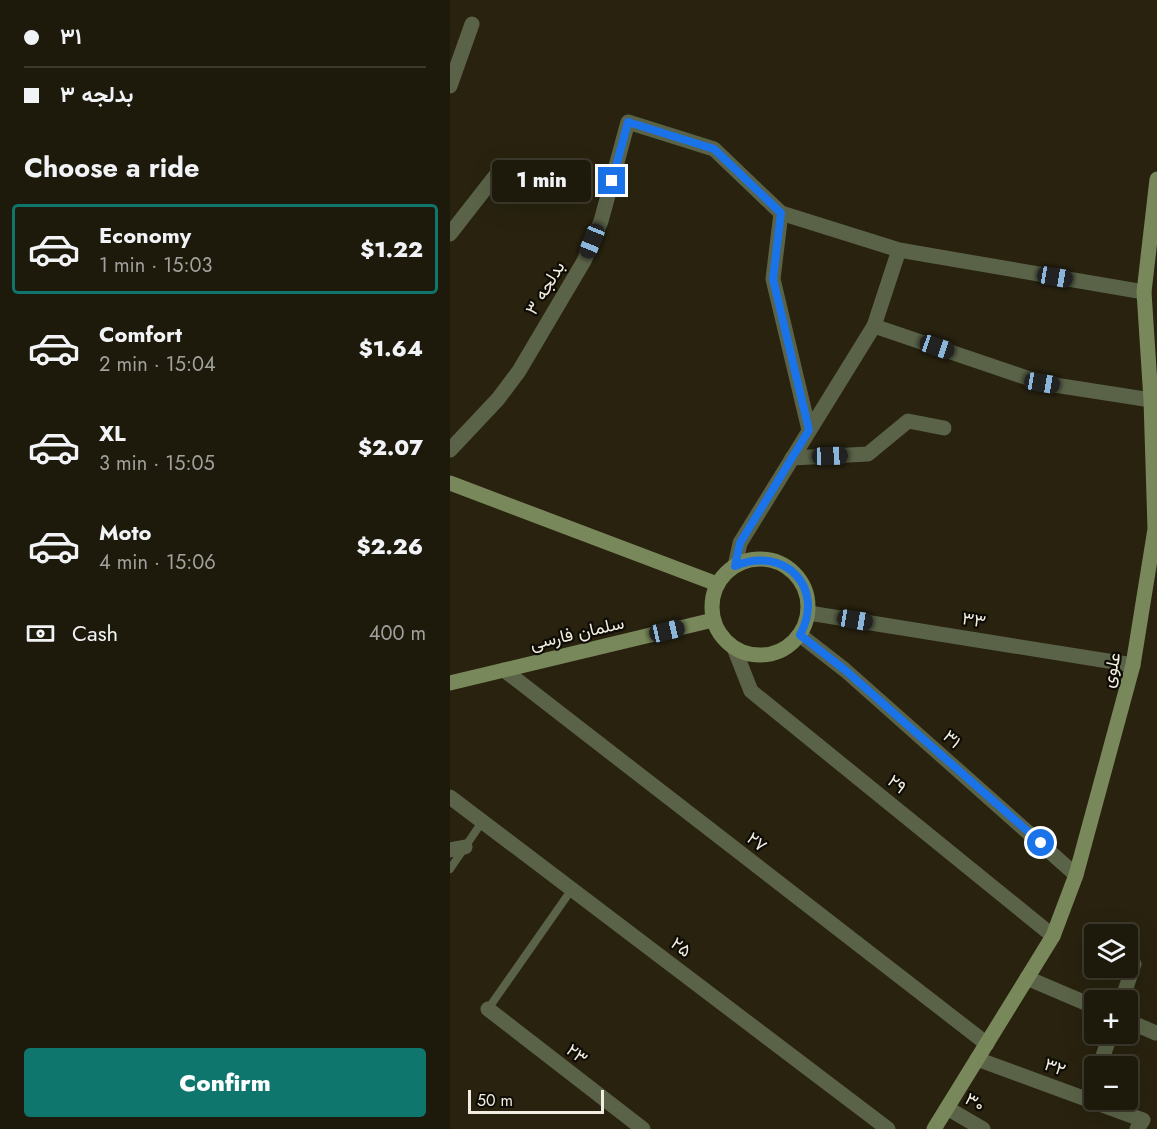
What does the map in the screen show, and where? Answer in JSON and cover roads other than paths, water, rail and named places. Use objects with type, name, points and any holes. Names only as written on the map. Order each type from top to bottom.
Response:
[{"type":"street","points":[[450,86],[456,49],[472,24]]},
{"type":"street","name":"بدلجه ۳","points":[[450,450],[498,399],[519,371],[584,261],[601,221],[628,122],[714,149],[781,213]]},
{"type":"street","points":[[450,234],[496,175]]},
{"type":"street","name":"علوی","points":[[934,1129],[1053,936],[1076,875],[1133,665],[1155,529],[1154,405],[1144,292],[1157,179]]},
{"type":"street","points":[[809,430],[773,279],[781,213],[899,250],[1144,292]]},
{"type":"street","points":[[735,566],[740,543],[874,326],[899,250]]},
{"type":"street","points":[[874,326],[1042,383],[1154,405]]},
{"type":"street","points":[[792,458],[868,454],[908,421],[944,428]]},
{"type":"street","points":[[450,483],[717,584]]},
{"type":"street","points":[[765,559],[786,567],[802,583],[808,598],[809,613],[800,635],[790,646],[777,653],[762,656],[747,654],[734,648],[725,640],[713,620],[712,602],[717,584],[735,566],[749,560],[765,559]]},
{"type":"street","name":"۳۳","points":[[809,613],[1133,665]]},
{"type":"street","name":"سلمان فارسی","points":[[450,683],[713,620]]},
{"type":"street","name":"۳۱","points":[[800,635],[845,670],[1076,875]]},
{"type":"street","name":"۲۹","points":[[734,648],[751,691],[1053,936]]},
{"type":"street","name":"۲۷","points":[[504,670],[987,1044]]},
{"type":"street","name":"۲۵","points":[[450,797],[888,1129]]},
{"type":"street","points":[[1027,978],[1084,1002]]},
{"type":"street","name":"۲۳","points":[[488,1009],[643,1129]]},
{"type":"street","points":[[1138,1025],[1156,1033]]},
{"type":"street","name":"۳۲","points":[[977,1059],[1143,1120],[1137,1129]]},
{"type":"street","name":"۳۰","points":[[947,1108],[983,1129]]},
{"type":"lane","points":[[450,869],[458,848],[482,822]]},
{"type":"lane","points":[[488,1009],[572,889]]}]
